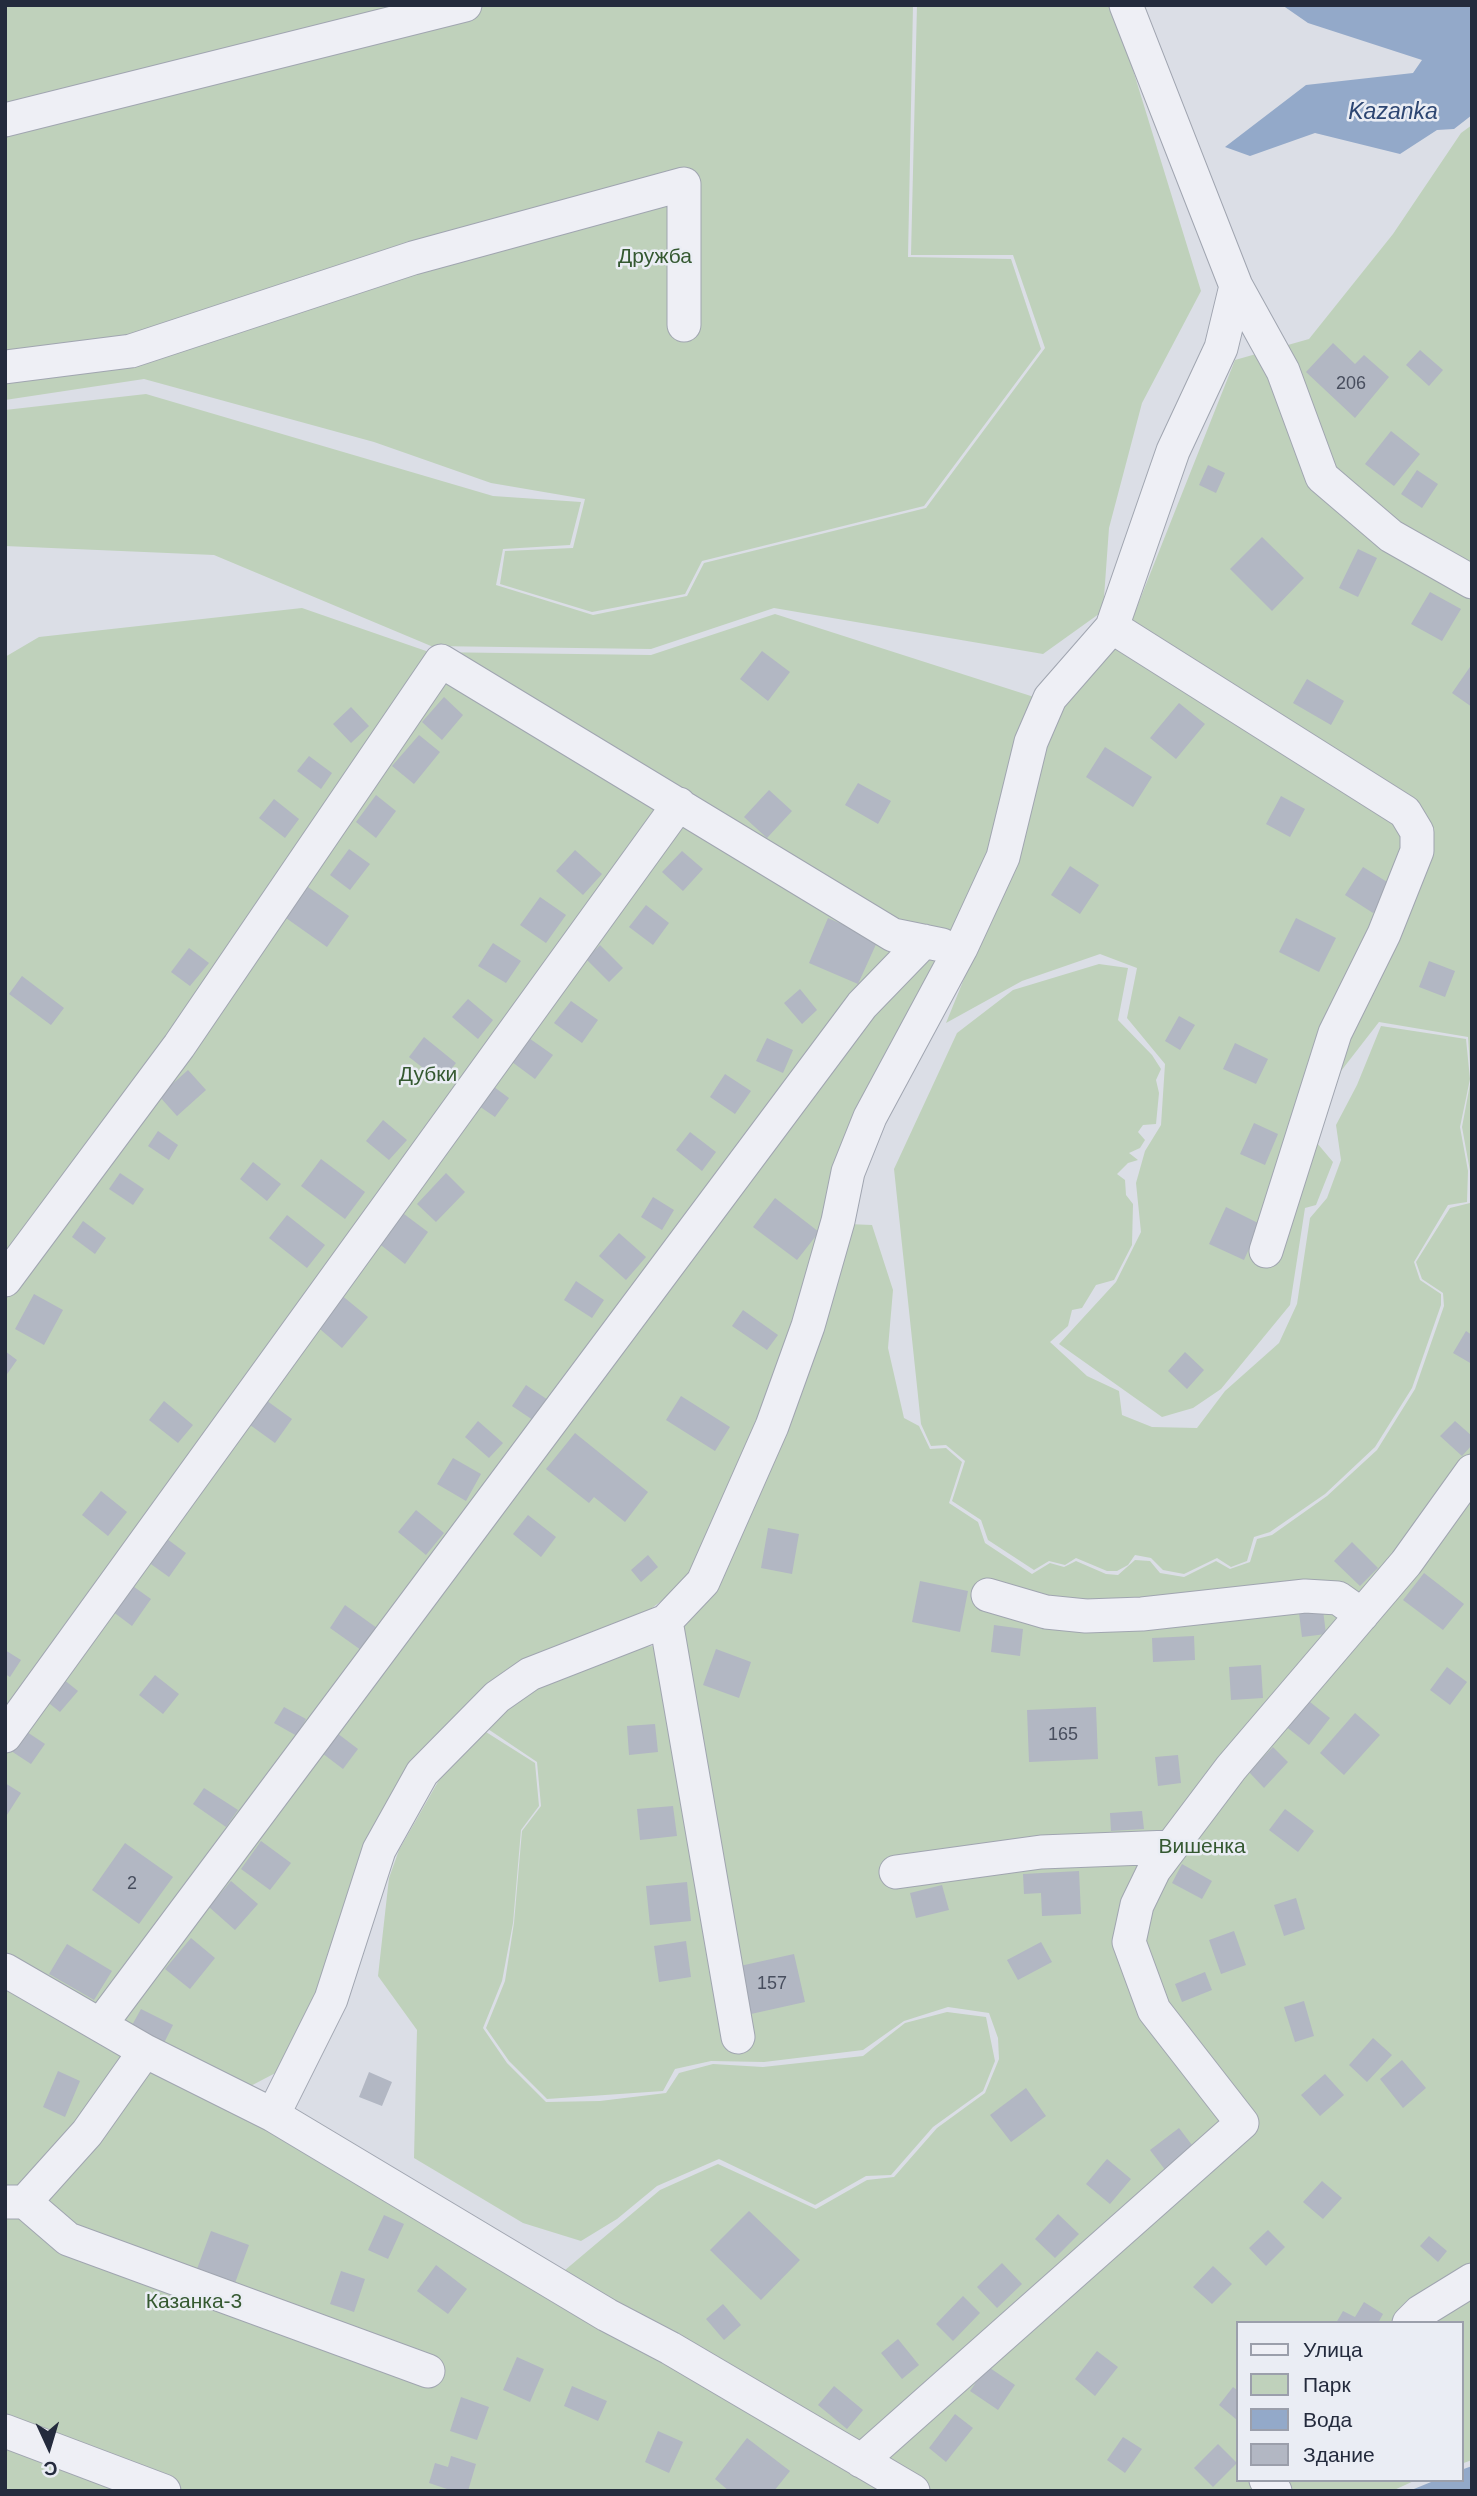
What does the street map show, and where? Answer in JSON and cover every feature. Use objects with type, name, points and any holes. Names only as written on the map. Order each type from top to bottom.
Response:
[{"type":"lane","points":[[5,120],[465,5]]},
{"type":"lane","points":[[1126,5],[1236,286],[1283,371],[1322,477],[1391,536],[1472,582]]},
{"type":"lane","points":[[5,367],[131,351],[413,258],[684,184],[684,325]]},
{"type":"lane","points":[[273,2115],[331,2000],[379,1850],[422,1773],[497,1697],[530,1674],[666,1620],[702,1583],[772,1426],[808,1326],[838,1221],[848,1172],[870,1117],[961,948],[1003,857],[1031,742],[1050,698],[1112,627],[1173,451],[1221,348],[1236,286]]},
{"type":"lane","points":[[1112,627],[1405,812],[1416,832],[1417,851],[1384,934],[1335,1032],[1266,1251]]},
{"type":"lane","points":[[5,1280],[178,1046],[441,660],[893,934],[961,948]]},
{"type":"lane","points":[[5,1736],[679,804]]},
{"type":"lane","points":[[101,2024],[854,1015],[924,941]]},
{"type":"lane","points":[[861,2461],[1242,2123],[1154,2010],[1129,1942],[1137,1905],[1154,1870],[1231,1768],[1406,1563],[1472,1471]]},
{"type":"lane","points":[[988,1595],[1046,1612],[1086,1616],[1142,1614],[1305,1596],[1327,1597],[1338,1598],[1362,1615]]},
{"type":"lane","points":[[666,1620],[738,2037]]},
{"type":"lane","points":[[897,1872],[1041,1852],[1171,1847]]},
{"type":"lane","points":[[5,1970],[145,2051],[273,2115],[595,2308],[670,2348],[913,2491]]},
{"type":"lane","points":[[145,2051],[87,2133],[15,2202],[68,2239],[428,2371]]},
{"type":"lane","points":[[1411,2321],[1420,2312],[1472,2280]]},
{"type":"lane","points":[[5,2431],[163,2491]]},
{"type":"green space","name":"Дружба","points":[[5,5],[913,5],[908,257],[1011,259],[1041,349],[924,506],[702,561],[685,594],[592,612],[500,584],[505,551],[573,548],[585,499],[491,483],[374,442],[144,379],[5,400]]},
{"type":"green space","points":[[917,5],[1113,5],[1201,291],[1142,403],[1109,528],[1103,611],[1043,654],[774,608],[651,649],[431,646],[214,555],[5,546],[5,410],[146,394],[493,496],[581,502],[570,545],[503,549],[496,585],[593,615],[687,596],[704,563],[926,508],[1045,348],[1013,255],[911,255]]},
{"type":"green space","name":"Вишенка","points":[[1472,125],[1472,2460],[1463,2463],[1463,2321],[1236,2321],[1236,2482],[1412,2482],[1392,2491],[932,2491],[558,2276],[660,2190],[718,2164],[816,2209],[867,2180],[894,2177],[937,2128],[985,2093],[999,2059],[998,2038],[989,2013],[948,2007],[904,2021],[863,2050],[764,2062],[711,2061],[675,2069],[663,2091],[547,2099],[509,2061],[486,2028],[505,1981],[514,1923],[522,1831],[541,1806],[537,1762],[482,1725],[540,1684],[609,1650],[653,1646],[688,1621],[848,1224],[872,1225],[893,1290],[888,1348],[904,1418],[919,1426],[930,1449],[946,1448],[962,1462],[949,1503],[978,1522],[985,1543],[1032,1574],[1050,1563],[1064,1567],[1076,1561],[1106,1574],[1118,1575],[1135,1560],[1150,1561],[1160,1573],[1184,1577],[1216,1561],[1230,1569],[1250,1562],[1257,1539],[1272,1535],[1327,1496],[1377,1450],[1415,1389],[1444,1306],[1443,1293],[1422,1279],[1416,1262],[1450,1208],[1470,1203],[1470,1171],[1462,1127],[1471,1079],[1468,1037],[1379,1022],[1341,1071],[1317,1143],[1333,1162],[1316,1205],[1305,1208],[1290,1305],[1221,1389],[1193,1408],[1162,1417],[1059,1344],[1116,1282],[1141,1232],[1136,1183],[1145,1151],[1161,1125],[1165,1064],[1127,1018],[1137,968],[1100,954],[1022,981],[946,1023],[1008,871],[1059,703],[1133,617],[1235,360],[1309,339],[1393,234],[1461,133]]},
{"type":"green space","name":"Дубки","points":[[302,608],[429,652],[651,655],[775,614],[1034,697],[998,841],[697,1574],[648,1611],[420,1761],[285,2068],[241,2091],[5,1959],[5,657],[39,637]]},
{"type":"green space","points":[[1099,964],[1128,968],[1118,1020],[1152,1055],[1161,1069],[1156,1080],[1159,1093],[1156,1124],[1143,1125],[1138,1132],[1145,1140],[1140,1148],[1129,1153],[1138,1160],[1128,1163],[1117,1174],[1125,1180],[1126,1195],[1133,1204],[1132,1245],[1114,1280],[1096,1285],[1082,1308],[1072,1310],[1068,1326],[1050,1342],[1087,1376],[1119,1391],[1122,1415],[1152,1427],[1197,1428],[1225,1391],[1279,1343],[1297,1304],[1310,1218],[1327,1198],[1341,1160],[1336,1125],[1357,1085],[1381,1026],[1466,1039],[1470,1079],[1460,1127],[1468,1171],[1467,1202],[1448,1205],[1414,1262],[1420,1280],[1441,1294],[1441,1305],[1412,1388],[1375,1447],[1325,1494],[1270,1532],[1254,1537],[1247,1561],[1231,1567],[1217,1558],[1184,1574],[1163,1570],[1151,1558],[1135,1555],[1128,1565],[1117,1571],[1107,1571],[1076,1558],[1065,1565],[1049,1561],[1034,1570],[988,1540],[981,1520],[952,1501],[965,1461],[946,1445],[931,1446],[921,1424],[894,1169],[957,1033],[1013,990]]},
{"type":"green space","points":[[486,1732],[535,1763],[539,1806],[521,1830],[513,1923],[502,1981],[483,2028],[507,2063],[546,2102],[600,2101],[666,2093],[679,2073],[713,2064],[763,2067],[863,2056],[905,2023],[947,2012],[986,2017],[995,2061],[983,2091],[933,2127],[891,2175],[866,2176],[815,2205],[719,2159],[657,2186],[617,2219],[581,2241],[523,2223],[414,2158],[417,2030],[378,1976],[389,1878],[399,1850],[447,1766]]},
{"type":"green space","name":"Казанка-3","points":[[5,1976],[889,2491],[5,2491]]},
{"type":"water","name":"Kazanka","points":[[1282,5],[1472,5],[1472,115],[1454,129],[1437,130],[1400,154],[1315,133],[1250,156],[1225,147],[1306,85],[1413,73],[1422,60],[1308,23]]},
{"type":"water","points":[[1472,2466],[1472,2491],[1409,2491],[1431,2482],[1463,2482],[1463,2469]]},
{"type":"building","points":[[1333,343],[1355,364],[1364,355],[1389,377],[1355,418],[1306,372]]},
{"type":"building","points":[[1420,350],[1443,370],[1429,386],[1406,365]]},
{"type":"building","points":[[1391,431],[1420,454],[1394,486],[1365,464]]},
{"type":"building","points":[[1208,465],[1225,473],[1216,493],[1199,485]]},
{"type":"building","points":[[1417,470],[1438,484],[1422,508],[1401,494]]},
{"type":"building","points":[[1262,537],[1304,578],[1272,611],[1230,569]]},
{"type":"building","points":[[1358,549],[1377,558],[1358,597],[1339,588]]},
{"type":"building","points":[[1430,592],[1461,609],[1442,641],[1411,624]]},
{"type":"building","points":[[762,651],[790,672],[768,701],[740,679]]},
{"type":"building","points":[[1472,664],[1472,707],[1452,693]]},
{"type":"building","points":[[1307,679],[1344,701],[1331,725],[1293,703]]},
{"type":"building","points":[[444,697],[463,715],[442,740],[422,722]]},
{"type":"building","points":[[1179,703],[1205,724],[1176,759],[1150,738]]},
{"type":"building","points":[[351,707],[369,726],[351,743],[333,724]]},
{"type":"building","points":[[419,735],[440,752],[414,784],[392,766]]},
{"type":"building","points":[[1105,747],[1152,777],[1133,807],[1086,777]]},
{"type":"building","points":[[309,756],[332,773],[321,789],[297,771]]},
{"type":"building","points":[[858,783],[891,801],[878,824],[845,805]]},
{"type":"building","points":[[769,790],[792,811],[767,838],[744,817]]},
{"type":"building","points":[[376,795],[396,811],[376,838],[356,822]]},
{"type":"building","points":[[1281,796],[1305,809],[1290,837],[1266,824]]},
{"type":"building","points":[[274,799],[299,819],[285,838],[259,818]]},
{"type":"building","points":[[349,849],[370,864],[350,890],[330,875]]},
{"type":"building","points":[[575,850],[602,874],[583,895],[556,871]]},
{"type":"building","points":[[682,851],[703,869],[683,891],[662,872]]},
{"type":"building","points":[[1070,866],[1099,885],[1080,914],[1051,895]]},
{"type":"building","points":[[1363,867],[1392,885],[1373,913],[1345,895]]},
{"type":"building","points":[[308,887],[349,916],[327,947],[286,918]]},
{"type":"building","points":[[540,897],[566,915],[546,943],[520,925]]},
{"type":"building","points":[[646,905],[669,923],[653,945],[629,927]]},
{"type":"building","points":[[828,918],[878,940],[858,984],[809,963]]},
{"type":"building","points":[[1296,918],[1336,938],[1319,972],[1279,952]]},
{"type":"building","points":[[493,943],[521,961],[506,983],[478,966]]},
{"type":"building","points":[[600,945],[623,968],[609,982],[586,959]]},
{"type":"building","points":[[189,948],[209,963],[190,986],[171,972]]},
{"type":"building","points":[[1429,961],[1455,971],[1445,997],[1419,987]]},
{"type":"building","points":[[22,976],[64,1008],[51,1025],[9,994]]},
{"type":"building","points":[[800,989],[817,1010],[802,1024],[784,1003]]},
{"type":"building","points":[[468,999],[493,1020],[478,1039],[452,1017]]},
{"type":"building","points":[[571,1001],[598,1020],[582,1043],[554,1023]]},
{"type":"building","points":[[1179,1016],[1195,1025],[1180,1050],[1165,1041]]},
{"type":"building","points":[[526,1036],[553,1055],[535,1079],[508,1059]]},
{"type":"building","points":[[424,1037],[456,1063],[441,1082],[409,1057]]},
{"type":"building","points":[[767,1038],[793,1050],[783,1073],[756,1061]]},
{"type":"building","points":[[1235,1043],[1268,1059],[1256,1084],[1223,1069]]},
{"type":"building","points":[[188,1070],[206,1090],[177,1116],[159,1096]]},
{"type":"building","points":[[725,1074],[751,1091],[735,1114],[710,1097]]},
{"type":"building","points":[[490,1084],[509,1098],[495,1117],[476,1104]]},
{"type":"building","points":[[383,1120],[407,1140],[389,1160],[366,1141]]},
{"type":"building","points":[[1254,1123],[1278,1134],[1265,1165],[1240,1154]]},
{"type":"building","points":[[158,1131],[178,1145],[169,1160],[148,1146]]},
{"type":"building","points":[[690,1132],[716,1152],[702,1171],[676,1150]]},
{"type":"building","points":[[321,1159],[365,1192],[345,1219],[301,1186]]},
{"type":"building","points":[[253,1162],[281,1184],[267,1201],[240,1179]]},
{"type":"building","points":[[120,1173],[144,1189],[133,1205],[109,1189]]},
{"type":"building","points":[[446,1173],[465,1192],[436,1222],[417,1204]]},
{"type":"building","points":[[653,1197],[674,1210],[662,1230],[641,1217]]},
{"type":"building","points":[[775,1198],[819,1232],[797,1260],[753,1227]]},
{"type":"building","points":[[1226,1207],[1260,1224],[1244,1260],[1209,1244]]},
{"type":"building","points":[[400,1211],[428,1232],[405,1264],[377,1242]]},
{"type":"building","points":[[287,1215],[325,1245],[307,1268],[269,1238]]},
{"type":"building","points":[[83,1221],[106,1238],[95,1254],[72,1237]]},
{"type":"building","points":[[619,1233],[646,1257],[626,1280],[599,1256]]},
{"type":"building","points":[[576,1281],[604,1300],[592,1318],[564,1300]]},
{"type":"building","points":[[34,1294],[63,1310],[44,1345],[15,1329]]},
{"type":"building","points":[[340,1294],[368,1317],[342,1348],[314,1324]]},
{"type":"building","points":[[743,1310],[778,1335],[767,1350],[732,1326]]},
{"type":"building","points":[[1466,1331],[1472,1335],[1472,1364],[1453,1353]]},
{"type":"building","points":[[5,1351],[17,1360],[5,1377]]},
{"type":"building","points":[[1185,1352],[1204,1370],[1187,1389],[1168,1371]]},
{"type":"building","points":[[526,1385],[548,1400],[533,1420],[512,1406]]},
{"type":"building","points":[[681,1396],[730,1427],[715,1451],[666,1420]]},
{"type":"building","points":[[263,1398],[292,1419],[275,1443],[246,1422]]},
{"type":"building","points":[[164,1401],[193,1425],[178,1443],[149,1420]]},
{"type":"building","points":[[478,1421],[503,1443],[489,1458],[465,1437]]},
{"type":"building","points":[[1455,1421],[1472,1436],[1472,1445],[1462,1456],[1440,1436]]},
{"type":"building","points":[[575,1433],[648,1492],[625,1522],[594,1497],[589,1503],[546,1469]]},
{"type":"building","points":[[453,1458],[481,1474],[466,1501],[437,1484]]},
{"type":"building","points":[[101,1491],[127,1512],[108,1536],[82,1515]]},
{"type":"building","points":[[416,1510],[444,1533],[426,1555],[398,1532]]},
{"type":"building","points":[[528,1515],[556,1537],[541,1557],[513,1534]]},
{"type":"building","points":[[768,1528],[799,1534],[792,1574],[761,1568]]},
{"type":"building","points":[[159,1533],[186,1553],[169,1577],[141,1557]]},
{"type":"building","points":[[1352,1542],[1378,1568],[1360,1586],[1334,1561]]},
{"type":"building","points":[[648,1555],[658,1567],[641,1582],[631,1570]]},
{"type":"building","points":[[1424,1573],[1464,1604],[1443,1630],[1403,1600]]},
{"type":"building","points":[[123,1579],[151,1599],[132,1626],[104,1605]]},
{"type":"building","points":[[920,1581],[968,1591],[960,1632],[912,1622]]},
{"type":"building","points":[[345,1605],[377,1628],[361,1650],[330,1628]]},
{"type":"building","points":[[1323,1610],[1326,1634],[1302,1637],[1299,1613]]},
{"type":"building","points":[[994,1625],[1023,1629],[1020,1656],[991,1652]]},
{"type":"building","points":[[1194,1636],[1195,1660],[1153,1662],[1152,1638]]},
{"type":"building","points":[[716,1649],[751,1662],[739,1698],[703,1685]]},
{"type":"building","points":[[5,1650],[21,1660],[10,1677],[5,1674]]},
{"type":"building","points":[[1261,1665],[1263,1698],[1231,1700],[1229,1667]]},
{"type":"building","points":[[1447,1667],[1467,1682],[1450,1705],[1430,1690]]},
{"type":"building","points":[[58,1675],[78,1691],[60,1712],[40,1696]]},
{"type":"building","points":[[155,1675],[179,1694],[163,1714],[139,1695]]},
{"type":"building","points":[[1305,1698],[1330,1718],[1309,1745],[1284,1725]]},
{"type":"building","points":[[284,1707],[306,1719],[297,1736],[274,1723]]},
{"type":"building","points":[[1096,1707],[1098,1759],[1029,1762],[1027,1710]]},
{"type":"building","points":[[1355,1713],[1380,1735],[1344,1775],[1320,1753]]},
{"type":"building","points":[[655,1724],[658,1752],[629,1755],[627,1726]]},
{"type":"building","points":[[18,1726],[45,1744],[31,1764],[5,1747]]},
{"type":"building","points":[[333,1730],[358,1749],[343,1769],[318,1750]]},
{"type":"building","points":[[1273,1747],[1288,1762],[1264,1788],[1249,1772]]},
{"type":"building","points":[[1178,1755],[1181,1783],[1158,1786],[1155,1757]]},
{"type":"building","points":[[5,1783],[21,1793],[5,1818]]},
{"type":"building","points":[[204,1788],[238,1810],[226,1827],[193,1804]]},
{"type":"building","points":[[673,1806],[677,1836],[640,1840],[637,1809]]},
{"type":"building","points":[[1285,1809],[1314,1831],[1298,1852],[1269,1830]]},
{"type":"building","points":[[1142,1811],[1144,1829],[1111,1831],[1110,1813]]},
{"type":"building","points":[[261,1841],[291,1863],[270,1890],[241,1869]]},
{"type":"building","points":[[125,1843],[173,1877],[139,1924],[92,1890]]},
{"type":"building","points":[[1182,1864],[1212,1881],[1202,1899],[1172,1883]]},
{"type":"building","points":[[1079,1871],[1081,1914],[1042,1916],[1041,1893],[1024,1894],[1023,1874]]},
{"type":"building","points":[[231,1881],[258,1904],[235,1930],[209,1907]]},
{"type":"building","points":[[687,1882],[691,1921],[650,1925],[646,1886]]},
{"type":"building","points":[[942,1885],[949,1910],[916,1918],[910,1893]]},
{"type":"building","points":[[1296,1898],[1305,1929],[1284,1936],[1274,1905]]},
{"type":"building","points":[[1234,1931],[1246,1965],[1221,1974],[1209,1940]]},
{"type":"building","points":[[191,1938],[215,1958],[190,1989],[165,1969]]},
{"type":"building","points":[[686,1941],[691,1977],[659,1982],[654,1946]]},
{"type":"building","points":[[1041,1942],[1052,1962],[1018,1980],[1007,1960]]},
{"type":"building","points":[[67,1944],[112,1971],[94,2000],[49,1974]]},
{"type":"building","points":[[794,1954],[805,2002],[751,2014],[740,1966]]},
{"type":"building","points":[[1205,1972],[1212,1990],[1182,2002],[1175,1984]]},
{"type":"building","points":[[1304,2001],[1314,2036],[1295,2042],[1284,2007]]},
{"type":"building","points":[[141,2009],[173,2025],[163,2045],[131,2027]]},
{"type":"building","points":[[1373,2038],[1392,2055],[1367,2082],[1349,2065]]},
{"type":"building","points":[[1402,2060],[1426,2088],[1403,2108],[1380,2079]]},
{"type":"building","points":[[58,2071],[80,2081],[65,2117],[43,2107]]},
{"type":"building","points":[[369,2072],[392,2082],[382,2106],[359,2097]]},
{"type":"building","points":[[1325,2074],[1344,2095],[1320,2116],[1301,2095]]},
{"type":"building","points":[[1026,2088],[1046,2116],[1011,2142],[990,2115]]},
{"type":"building","points":[[1179,2128],[1195,2149],[1166,2171],[1150,2150]]},
{"type":"building","points":[[1107,2159],[1131,2179],[1110,2204],[1086,2184]]},
{"type":"building","points":[[1322,2181],[1342,2198],[1323,2219],[1303,2202]]},
{"type":"building","points":[[749,2211],[800,2260],[761,2300],[710,2250]]},
{"type":"building","points":[[1058,2214],[1079,2234],[1055,2258],[1035,2239]]},
{"type":"building","points":[[384,2215],[404,2224],[388,2259],[368,2250]]},
{"type":"building","points":[[1268,2230],[1285,2247],[1266,2266],[1249,2248]]},
{"type":"building","points":[[211,2231],[249,2245],[235,2283],[197,2269]]},
{"type":"building","points":[[1429,2236],[1447,2251],[1438,2262],[1420,2246]]},
{"type":"building","points":[[1002,2263],[1022,2284],[997,2308],[977,2287]]},
{"type":"building","points":[[436,2265],[467,2289],[448,2314],[417,2291]]},
{"type":"building","points":[[1213,2266],[1232,2284],[1212,2304],[1193,2287]]},
{"type":"building","points":[[341,2271],[365,2279],[354,2312],[330,2304]]},
{"type":"building","points":[[963,2296],[980,2313],[953,2341],[936,2324]]},
{"type":"building","points":[[1364,2302],[1383,2314],[1379,2321],[1337,2321],[1343,2311],[1355,2317]]},
{"type":"building","points":[[723,2304],[741,2325],[724,2340],[706,2319]]},
{"type":"building","points":[[898,2339],[919,2365],[902,2379],[881,2353]]},
{"type":"building","points":[[1097,2351],[1118,2367],[1095,2396],[1075,2379]]},
{"type":"building","points":[[517,2357],[544,2369],[530,2402],[503,2390]]},
{"type":"building","points":[[987,2366],[1015,2385],[998,2410],[970,2391]]},
{"type":"building","points":[[572,2386],[607,2401],[598,2421],[564,2406]]},
{"type":"building","points":[[834,2386],[863,2410],[847,2429],[818,2405]]},
{"type":"building","points":[[1233,2387],[1236,2389],[1236,2419],[1219,2405]]},
{"type":"building","points":[[461,2397],[489,2407],[477,2440],[450,2431]]},
{"type":"building","points":[[955,2414],[973,2428],[946,2462],[929,2448]]},
{"type":"building","points":[[658,2431],[683,2442],[669,2473],[645,2462]]},
{"type":"building","points":[[1123,2437],[1142,2449],[1125,2473],[1107,2460]]},
{"type":"building","points":[[747,2438],[790,2471],[774,2491],[729,2491],[715,2479]]},
{"type":"building","points":[[1218,2444],[1236,2462],[1213,2487],[1194,2468]]},
{"type":"building","points":[[451,2456],[476,2464],[468,2491],[453,2491],[429,2483],[435,2463],[448,2467]]}]
